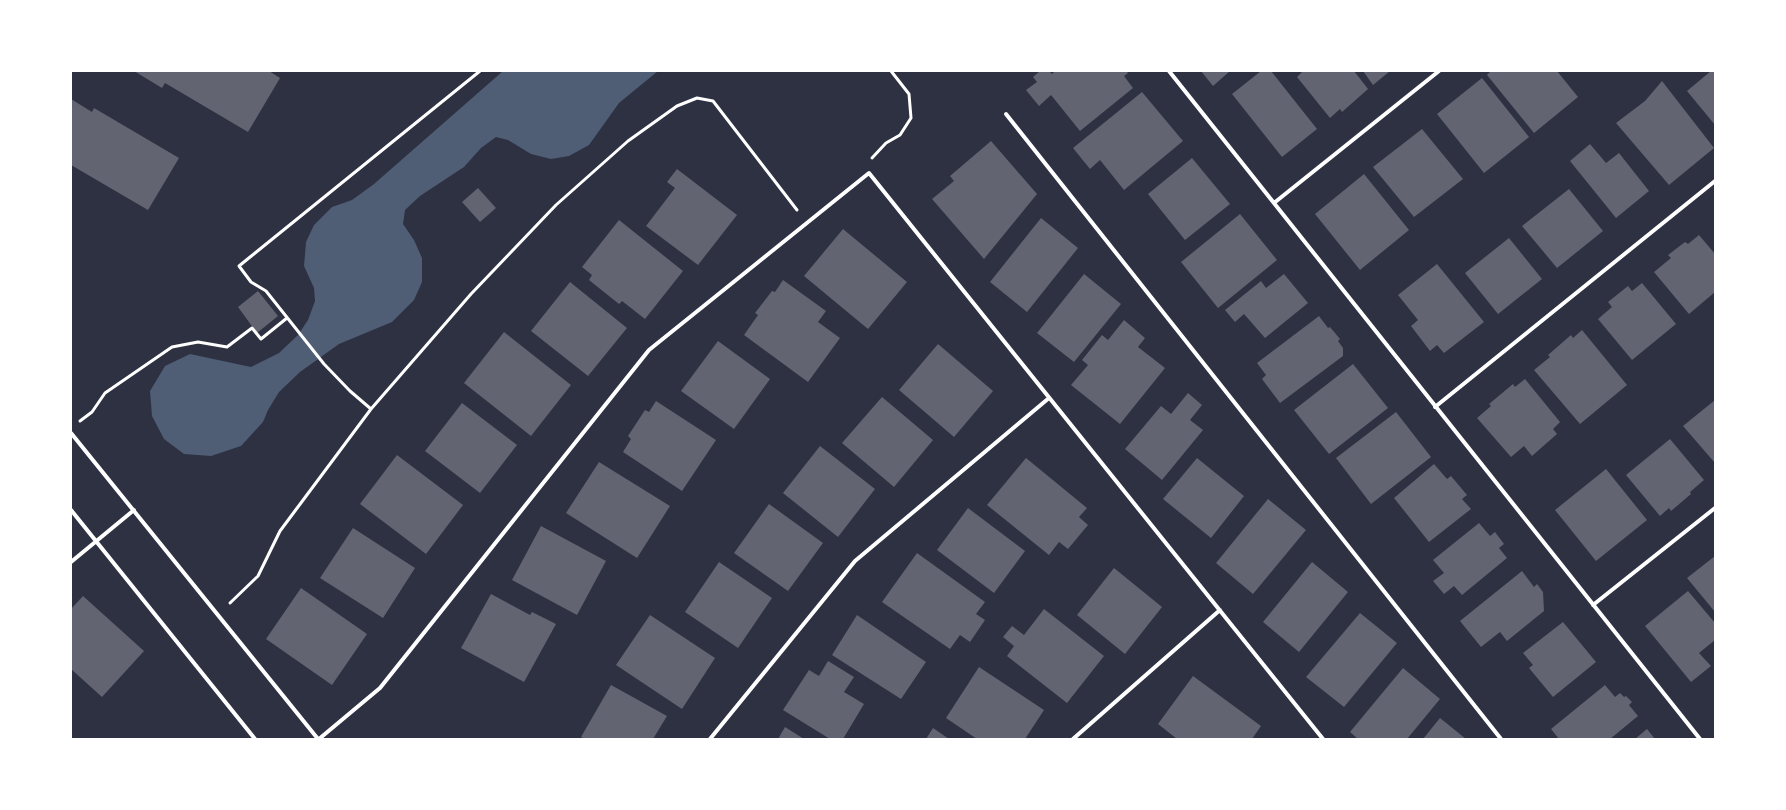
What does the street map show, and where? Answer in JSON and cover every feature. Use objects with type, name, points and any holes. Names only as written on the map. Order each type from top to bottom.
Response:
[{"type":"lane","points":[[1169,71],[1700,739]]},
{"type":"lane","points":[[1274,203],[1439,71]]},
{"type":"lane","points":[[1006,114],[1501,739]]},
{"type":"lane","points":[[71,433],[319,739],[380,688],[649,350],[869,173],[1323,739]]},
{"type":"lane","points":[[1435,407],[1715,181]]},
{"type":"lane","points":[[710,739],[855,561],[1049,398]]},
{"type":"lane","points":[[1593,605],[1715,508]]},
{"type":"lane","points":[[71,510],[255,739]]},
{"type":"lane","points":[[71,562],[134,510]]},
{"type":"lane","points":[[1073,739],[1220,610]]},
{"type":"path","points":[[371,409],[350,391],[324,364],[266,291],[251,282],[239,266],[480,71]]},
{"type":"path","points":[[869,173],[872,158],[886,143],[900,136],[911,118],[909,94],[891,71]]},
{"type":"path","points":[[218,614],[258,576],[280,531],[371,409],[471,294],[556,205],[628,142],[676,106],[698,98],[713,101],[807,223]]},
{"type":"path","points":[[78,423],[92,412],[105,393],[172,347],[198,342],[227,348],[252,328],[261,339],[286,318]]},
{"type":"water","points":[[503,71],[658,71],[619,103],[589,145],[569,156],[551,159],[531,154],[508,140],[496,137],[481,148],[464,167],[420,196],[405,210],[403,224],[414,240],[422,258],[422,282],[414,300],[392,322],[339,344],[300,372],[279,392],[263,422],[241,446],[211,456],[184,454],[164,439],[152,416],[150,391],[165,366],[190,354],[251,367],[279,353],[298,335],[308,320],[315,301],[314,288],[304,266],[306,242],[314,225],[332,207],[352,200],[374,184]]},
{"type":"building","points":[[134,71],[269,71],[280,78],[248,132],[165,83],[162,88]]},
{"type":"building","points":[[1040,71],[1049,71],[1052,74],[1055,71],[1126,71],[1128,73],[1124,76],[1133,88],[1080,131],[1051,95],[1039,106],[1026,90],[1037,82],[1033,77]]},
{"type":"building","points":[[1201,71],[1230,71],[1213,86]]},
{"type":"building","points":[[1261,71],[1271,71],[1317,129],[1282,157],[1232,94]]},
{"type":"building","points":[[1303,71],[1354,71],[1368,89],[1342,112],[1340,109],[1330,118],[1297,77]]},
{"type":"building","points":[[1363,71],[1390,71],[1373,85]]},
{"type":"building","points":[[1491,71],[1557,71],[1578,97],[1534,133],[1487,75]]},
{"type":"building","points":[[1711,71],[1715,71],[1715,125],[1687,91]]},
{"type":"building","points":[[1482,78],[1529,137],[1484,173],[1437,114]]},
{"type":"building","points":[[1662,81],[1714,148],[1669,185],[1616,123],[1645,101]]},
{"type":"building","points":[[1142,92],[1183,141],[1124,190],[1100,160],[1090,169],[1073,148]]},
{"type":"building","points":[[71,99],[92,112],[94,108],[179,158],[148,210],[71,165]]},
{"type":"building","points":[[1422,129],[1463,179],[1414,217],[1373,167]]},
{"type":"building","points":[[991,141],[1037,194],[984,259],[932,199],[954,181],[950,176]]},
{"type":"building","points":[[1590,144],[1606,163],[1619,153],[1649,191],[1616,218],[1570,161]]},
{"type":"building","points":[[1192,158],[1230,204],[1185,240],[1148,194]]},
{"type":"building","points":[[677,169],[737,215],[698,265],[646,226],[675,188],[667,182]]},
{"type":"building","points":[[1364,174],[1409,230],[1360,270],[1315,214]]},
{"type":"building","points":[[478,188],[496,208],[480,222],[462,202]]},
{"type":"building","points":[[1569,189],[1603,231],[1557,268],[1522,226]]},
{"type":"building","points":[[1240,214],[1277,260],[1218,308],[1181,262]]},
{"type":"building","points":[[1041,218],[1078,248],[1027,312],[990,282]]},
{"type":"building","points":[[619,220],[683,271],[645,319],[622,301],[619,304],[589,280],[592,275],[582,267]]},
{"type":"building","points":[[843,229],[907,282],[868,329],[804,276]]},
{"type":"building","points":[[1699,235],[1715,254],[1715,292],[1689,314],[1654,272],[1671,258],[1668,255],[1685,242],[1688,244]]},
{"type":"building","points":[[1509,238],[1542,279],[1498,314],[1465,273]]},
{"type":"building","points":[[1437,264],[1484,322],[1444,353],[1437,345],[1430,351],[1411,326],[1418,320],[1398,295]]},
{"type":"building","points":[[1084,274],[1121,304],[1074,362],[1037,333]]},
{"type":"building","points":[[1284,274],[1308,303],[1265,338],[1244,314],[1235,322],[1225,310],[1261,281],[1266,288]]},
{"type":"building","points":[[783,280],[826,311],[818,322],[840,338],[808,382],[744,335],[758,315],[755,313],[772,291],[775,292]]},
{"type":"building","points":[[570,282],[627,328],[588,376],[531,331]]},
{"type":"building","points":[[1642,283],[1676,324],[1632,360],[1598,319],[1612,307],[1608,302],[1628,286],[1632,291]]},
{"type":"building","points":[[258,291],[278,316],[257,333],[238,307]]},
{"type":"building","points":[[1319,316],[1340,339],[1338,341],[1343,348],[1343,356],[1280,403],[1262,379],[1266,375],[1257,363]]},
{"type":"building","points":[[1124,320],[1145,338],[1138,347],[1165,368],[1120,424],[1071,385],[1088,365],[1082,360],[1102,335],[1108,340]]},
{"type":"building","points":[[1582,330],[1627,385],[1580,424],[1534,370],[1550,357],[1548,355],[1571,335],[1573,338]]},
{"type":"building","points":[[504,332],[571,385],[531,436],[464,383]]},
{"type":"building","points":[[718,341],[770,379],[734,429],[681,391]]},
{"type":"building","points":[[938,344],[993,391],[954,437],[899,390]]},
{"type":"building","points":[[1353,364],[1388,408],[1329,454],[1294,410]]},
{"type":"building","points":[[1525,379],[1560,422],[1553,429],[1557,434],[1532,456],[1524,446],[1511,457],[1477,418],[1491,406],[1489,404],[1513,384],[1515,387]]},
{"type":"building","points":[[1188,393],[1202,405],[1190,420],[1203,430],[1162,480],[1125,449],[1161,406],[1171,414]]},
{"type":"building","points":[[882,397],[933,440],[894,487],[842,443]]},
{"type":"building","points":[[1715,400],[1715,463],[1683,426]]},
{"type":"building","points":[[656,401],[716,440],[682,491],[623,452],[631,439],[628,436],[645,410],[649,412]]},
{"type":"building","points":[[462,403],[517,445],[480,493],[425,451]]},
{"type":"building","points":[[1396,412],[1431,457],[1371,504],[1336,458]]},
{"type":"building","points":[[1670,439],[1704,480],[1671,511],[1669,508],[1660,516],[1626,475]]},
{"type":"building","points":[[820,446],[875,489],[838,537],[783,493]]},
{"type":"building","points":[[397,455],[463,505],[426,554],[360,504]]},
{"type":"building","points":[[1026,458],[1087,508],[1079,517],[1088,525],[1068,549],[1059,542],[1049,555],[987,505]]},
{"type":"building","points":[[1197,458],[1244,496],[1211,538],[1163,499]]},
{"type":"building","points":[[599,462],[670,506],[637,558],[566,513]]},
{"type":"building","points":[[1434,464],[1447,479],[1451,476],[1467,495],[1462,499],[1471,509],[1429,542],[1394,498]]},
{"type":"building","points":[[1606,469],[1647,520],[1596,561],[1555,510]]},
{"type":"building","points":[[1268,499],[1306,530],[1253,594],[1216,563]]},
{"type":"building","points":[[769,504],[823,543],[788,591],[734,553]]},
{"type":"building","points":[[968,508],[1025,551],[994,593],[937,550]]},
{"type":"building","points":[[1479,523],[1490,536],[1495,532],[1504,544],[1499,548],[1507,558],[1462,595],[1454,586],[1444,594],[1433,581],[1444,573],[1433,560]]},
{"type":"building","points":[[541,526],[606,561],[577,615],[512,580]]},
{"type":"building","points":[[353,528],[415,568],[383,618],[320,578]]},
{"type":"building","points":[[917,553],[985,602],[976,614],[985,620],[970,642],[960,635],[950,649],[882,602]]},
{"type":"building","points":[[1715,556],[1715,612],[1687,578]]},
{"type":"building","points":[[719,562],[772,598],[738,648],[685,612]]},
{"type":"building","points":[[1312,562],[1348,592],[1299,652],[1263,622]]},
{"type":"building","points":[[1114,568],[1162,607],[1125,654],[1077,615]]},
{"type":"building","points":[[1522,571],[1534,587],[1537,584],[1543,592],[1544,611],[1507,641],[1500,632],[1481,647],[1460,621]]},
{"type":"building","points":[[301,588],[367,634],[332,685],[266,639]]},
{"type":"building","points":[[1688,591],[1715,623],[1715,640],[1699,653],[1711,666],[1691,682],[1645,626]]},
{"type":"building","points":[[491,594],[530,615],[532,612],[556,624],[524,682],[461,648]]},
{"type":"building","points":[[83,596],[144,651],[102,697],[71,669],[71,609]]},
{"type":"building","points":[[1044,609],[1104,656],[1067,703],[1007,656],[1014,646],[1003,637],[1012,626],[1024,635]]},
{"type":"building","points":[[1360,613],[1397,643],[1344,707],[1306,677]]},
{"type":"building","points":[[650,615],[715,658],[682,709],[616,665]]},
{"type":"building","points":[[857,615],[926,662],[901,699],[832,655]]},
{"type":"building","points":[[1563,622],[1596,662],[1553,697],[1529,668],[1533,665],[1523,653]]},
{"type":"building","points":[[828,661],[854,677],[844,692],[864,704],[843,739],[830,739],[783,710],[809,670],[819,676]]},
{"type":"building","points":[[979,667],[1044,710],[1025,739],[977,739],[946,718]]},
{"type":"building","points":[[1403,668],[1440,699],[1407,739],[1358,739],[1350,732]]},
{"type":"building","points":[[1193,676],[1261,726],[1252,739],[1177,739],[1158,724]]},
{"type":"building","points":[[611,685],[667,716],[653,739],[585,739],[581,737]]},
{"type":"building","points":[[1605,685],[1615,697],[1620,693],[1624,697],[1626,696],[1632,702],[1629,705],[1638,716],[1610,739],[1559,739],[1551,729]]},
{"type":"building","points":[[1440,718],[1466,739],[1423,739]]},
{"type":"building","points":[[785,727],[804,739],[778,739]]},
{"type":"building","points":[[933,728],[949,739],[926,739]]},
{"type":"building","points":[[1647,729],[1655,739],[1635,739]]}]
